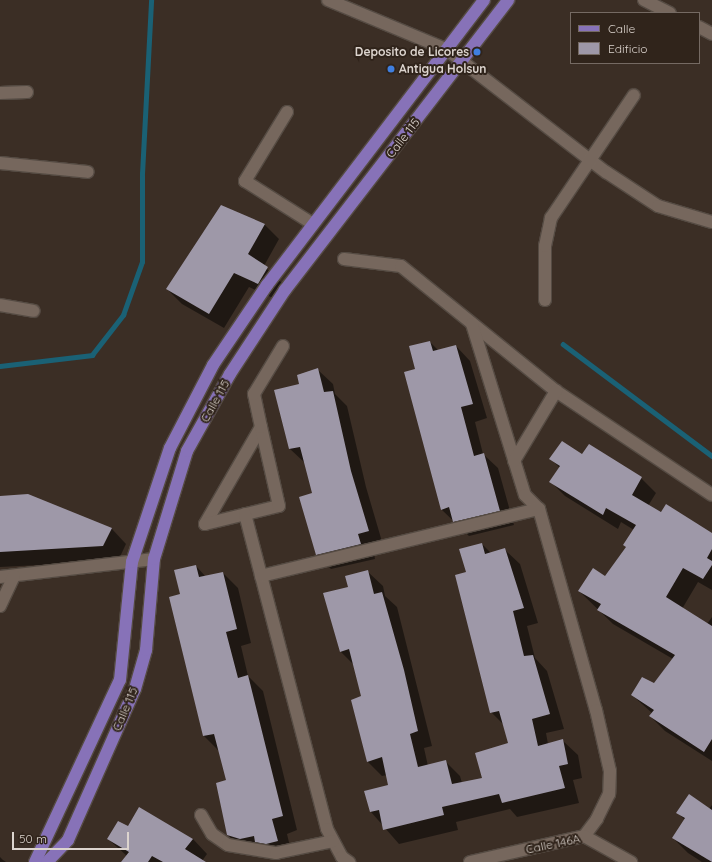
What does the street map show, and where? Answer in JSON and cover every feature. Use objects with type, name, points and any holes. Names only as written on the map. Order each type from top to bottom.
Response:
[{"type":"main road","name":"Calle 115","points":[[35,862],[120,680],[132,562],[170,448],[213,364],[267,284],[484,0]]},
{"type":"main road","name":"Calle 115","points":[[47,862],[68,840],[135,689],[146,650],[154,559],[187,451],[230,374],[285,290],[463,61],[508,0]]},
{"type":"street","points":[[328,0],[446,49],[590,159],[658,206],[712,222]]},
{"type":"street","points":[[644,0],[668,12]]},
{"type":"street","points":[[700,28],[712,34]]},
{"type":"street","points":[[0,93],[27,92]]},
{"type":"street","points":[[545,300],[545,246],[551,218],[634,95]]},
{"type":"street","points":[[287,112],[245,181],[313,224]]},
{"type":"street","points":[[0,163],[88,172]]},
{"type":"street","points":[[344,259],[401,266],[556,391],[712,495]]},
{"type":"street","points":[[0,305],[33,311]]},
{"type":"street","points":[[472,324],[525,495],[539,508],[596,710],[610,771],[609,794],[597,819],[584,836]]},
{"type":"street","points":[[261,427],[205,524],[279,506],[254,394],[283,346]]},
{"type":"street","points":[[514,461],[556,391]]},
{"type":"street","points":[[261,576],[539,508]]},
{"type":"street","points":[[245,514],[327,829],[342,857],[350,862]]},
{"type":"street","points":[[0,577],[154,559]]},
{"type":"street","points":[[0,606],[14,576]]},
{"type":"street","points":[[201,815],[212,834],[228,845],[276,853],[333,841]]},
{"type":"street","name":"Calle 146A","points":[[470,862],[584,836],[631,862]]},
{"type":"building","points":[[221,205],[265,224],[248,254],[268,267],[258,284],[234,273],[209,314],[166,289]]},
{"type":"building","points":[[430,341],[433,351],[456,345],[473,404],[461,407],[474,456],[484,453],[500,511],[453,522],[449,507],[441,510],[404,372],[415,369],[409,346]]},
{"type":"building","points":[[318,368],[324,392],[333,391],[351,471],[369,531],[358,534],[361,544],[316,555],[299,497],[312,493],[300,447],[289,449],[274,390],[299,384],[297,375]]},
{"type":"building","points":[[562,441],[582,454],[589,444],[642,477],[632,495],[661,512],[666,504],[712,533],[712,549],[707,558],[712,561],[712,565],[703,579],[683,568],[666,597],[712,626],[712,739],[704,752],[649,716],[654,710],[631,695],[642,677],[654,683],[675,655],[597,610],[601,604],[578,591],[593,568],[605,576],[626,547],[623,545],[636,525],[606,508],[603,515],[549,482],[560,466],[549,459]]},
{"type":"building","points":[[28,494],[112,528],[103,546],[0,552],[0,496]]},
{"type":"building","points":[[482,543],[485,554],[505,548],[524,608],[513,611],[524,656],[533,655],[550,714],[532,719],[538,746],[563,739],[568,764],[559,766],[565,788],[502,803],[499,794],[442,807],[444,815],[383,830],[379,810],[370,812],[364,791],[388,785],[382,757],[367,762],[351,700],[361,696],[349,649],[340,652],[323,593],[348,587],[345,576],[368,570],[374,594],[382,592],[404,670],[418,731],[410,734],[418,767],[446,760],[452,784],[482,778],[475,753],[508,743],[499,711],[490,713],[455,575],[466,572],[459,549]]},
{"type":"building","points":[[196,565],[199,577],[223,572],[237,629],[226,632],[238,678],[248,675],[283,816],[272,819],[278,841],[266,844],[255,842],[254,836],[240,839],[227,835],[216,783],[226,780],[214,734],[203,736],[169,597],[180,594],[174,570]]},
{"type":"building","points":[[689,794],[712,810],[712,862],[672,838],[685,818],[676,813]]},
{"type":"building","points":[[139,807],[193,839],[185,849],[206,862],[163,862],[152,856],[148,862],[121,862],[129,852],[107,839],[118,821],[128,826]]},
{"type":"waterway","points":[[0,366],[92,355],[123,315],[142,262],[142,174],[151,0]]},
{"type":"waterway","points":[[563,344],[712,456]]},
{"type":"place","name":"Deposito de Licores","points":[[477,52]]},
{"type":"place","name":"Antigua Holsun","points":[[391,69]]}]
